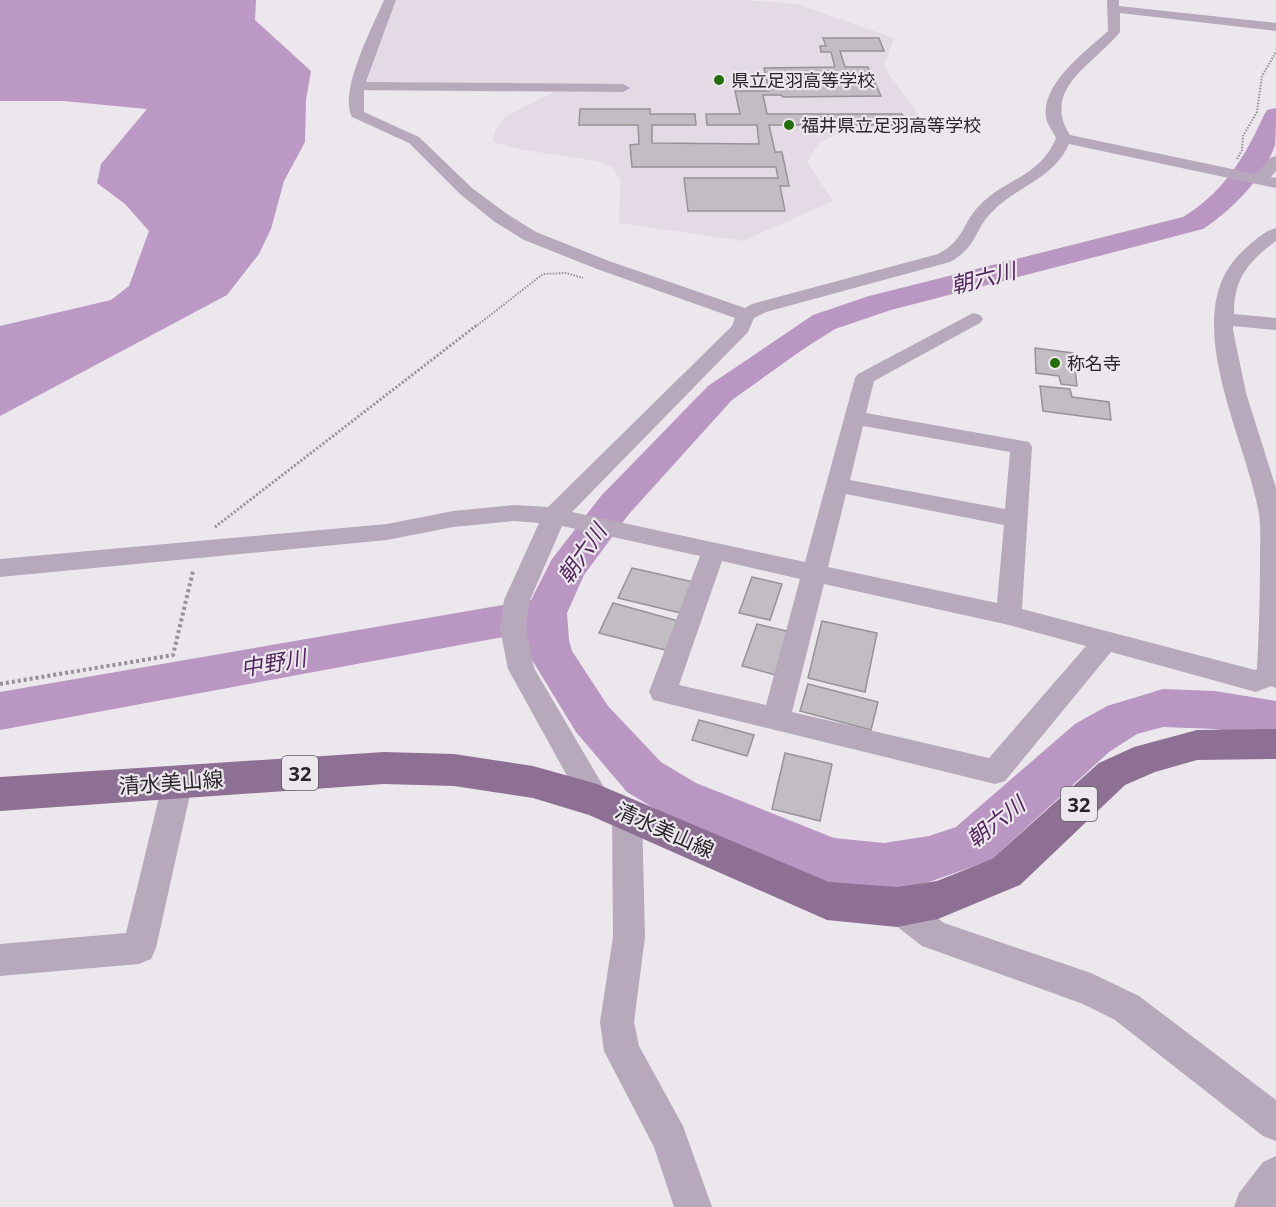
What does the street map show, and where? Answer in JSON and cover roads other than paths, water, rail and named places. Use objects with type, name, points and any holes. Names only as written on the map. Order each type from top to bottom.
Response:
[{"type":"main road","name":"清水美山線","points":[[0,794],[384,768],[454,770],[533,782],[612,807],[827,901],[897,907],[938,900],[1006,872],[1112,774],[1147,758],[1197,745],[1276,744]]},
{"type":"street","points":[[390,0],[357,86],[353,106],[357,114],[414,140],[466,191],[501,218],[530,236],[603,265],[746,315]]},
{"type":"street","points":[[1064,138],[1053,117],[1054,101],[1065,80],[1114,32],[1114,4],[1276,27]]},
{"type":"street","points":[[357,86],[623,88]]},
{"type":"street","points":[[1064,138],[1263,180],[1276,161]]},
{"type":"street","points":[[693,1207],[670,1139],[622,1051],[617,1022],[629,937],[612,807],[521,669],[513,629],[518,600],[561,518],[741,328],[746,315],[759,308],[944,258],[958,252],[968,242],[983,212],[1002,194],[1053,160],[1064,138]]},
{"type":"street","points":[[0,568],[387,532],[453,519],[514,513],[561,518],[1010,615],[1256,681],[1273,676],[1270,512],[1230,369],[1222,319],[1225,294],[1231,276],[1246,257],[1276,233]]},
{"type":"street","points":[[776,720],[865,378],[973,319]]},
{"type":"street","points":[[1222,319],[1276,324]]},
{"type":"street","points":[[855,418],[1021,447],[1010,615]]},
{"type":"street","points":[[837,485],[1016,519]]},
{"type":"street","points":[[714,550],[663,692],[994,772],[1105,641]]},
{"type":"street","points":[[0,960],[139,948],[178,781]]},
{"type":"street","points":[[897,907],[934,935],[1091,990],[1127,1008],[1276,1123]]},
{"type":"street","points":[[1253,1207],[1276,1175]]},
{"type":"waterway","name":"朝六川","points":[[546,613],[566,569],[615,505],[720,393],[790,343],[824,322],[880,303],[1193,223],[1220,203],[1243,177],[1262,146],[1276,115]]},
{"type":"waterway","name":"中野川","points":[[0,711],[546,613]]},
{"type":"waterway","name":"朝六川","points":[[546,613],[547,640],[551,655],[592,719],[644,777],[679,798],[832,861],[884,867],[929,859],[973,844],[1092,738],[1123,719],[1163,708],[1215,710],[1276,720]]},
{"type":"place","name":"県立足羽高等学校","points":[[719,80]]},
{"type":"place","name":"福井県立足羽高等学校","points":[[789,125]]},
{"type":"place","name":"称名寺","points":[[1055,363]]}]
